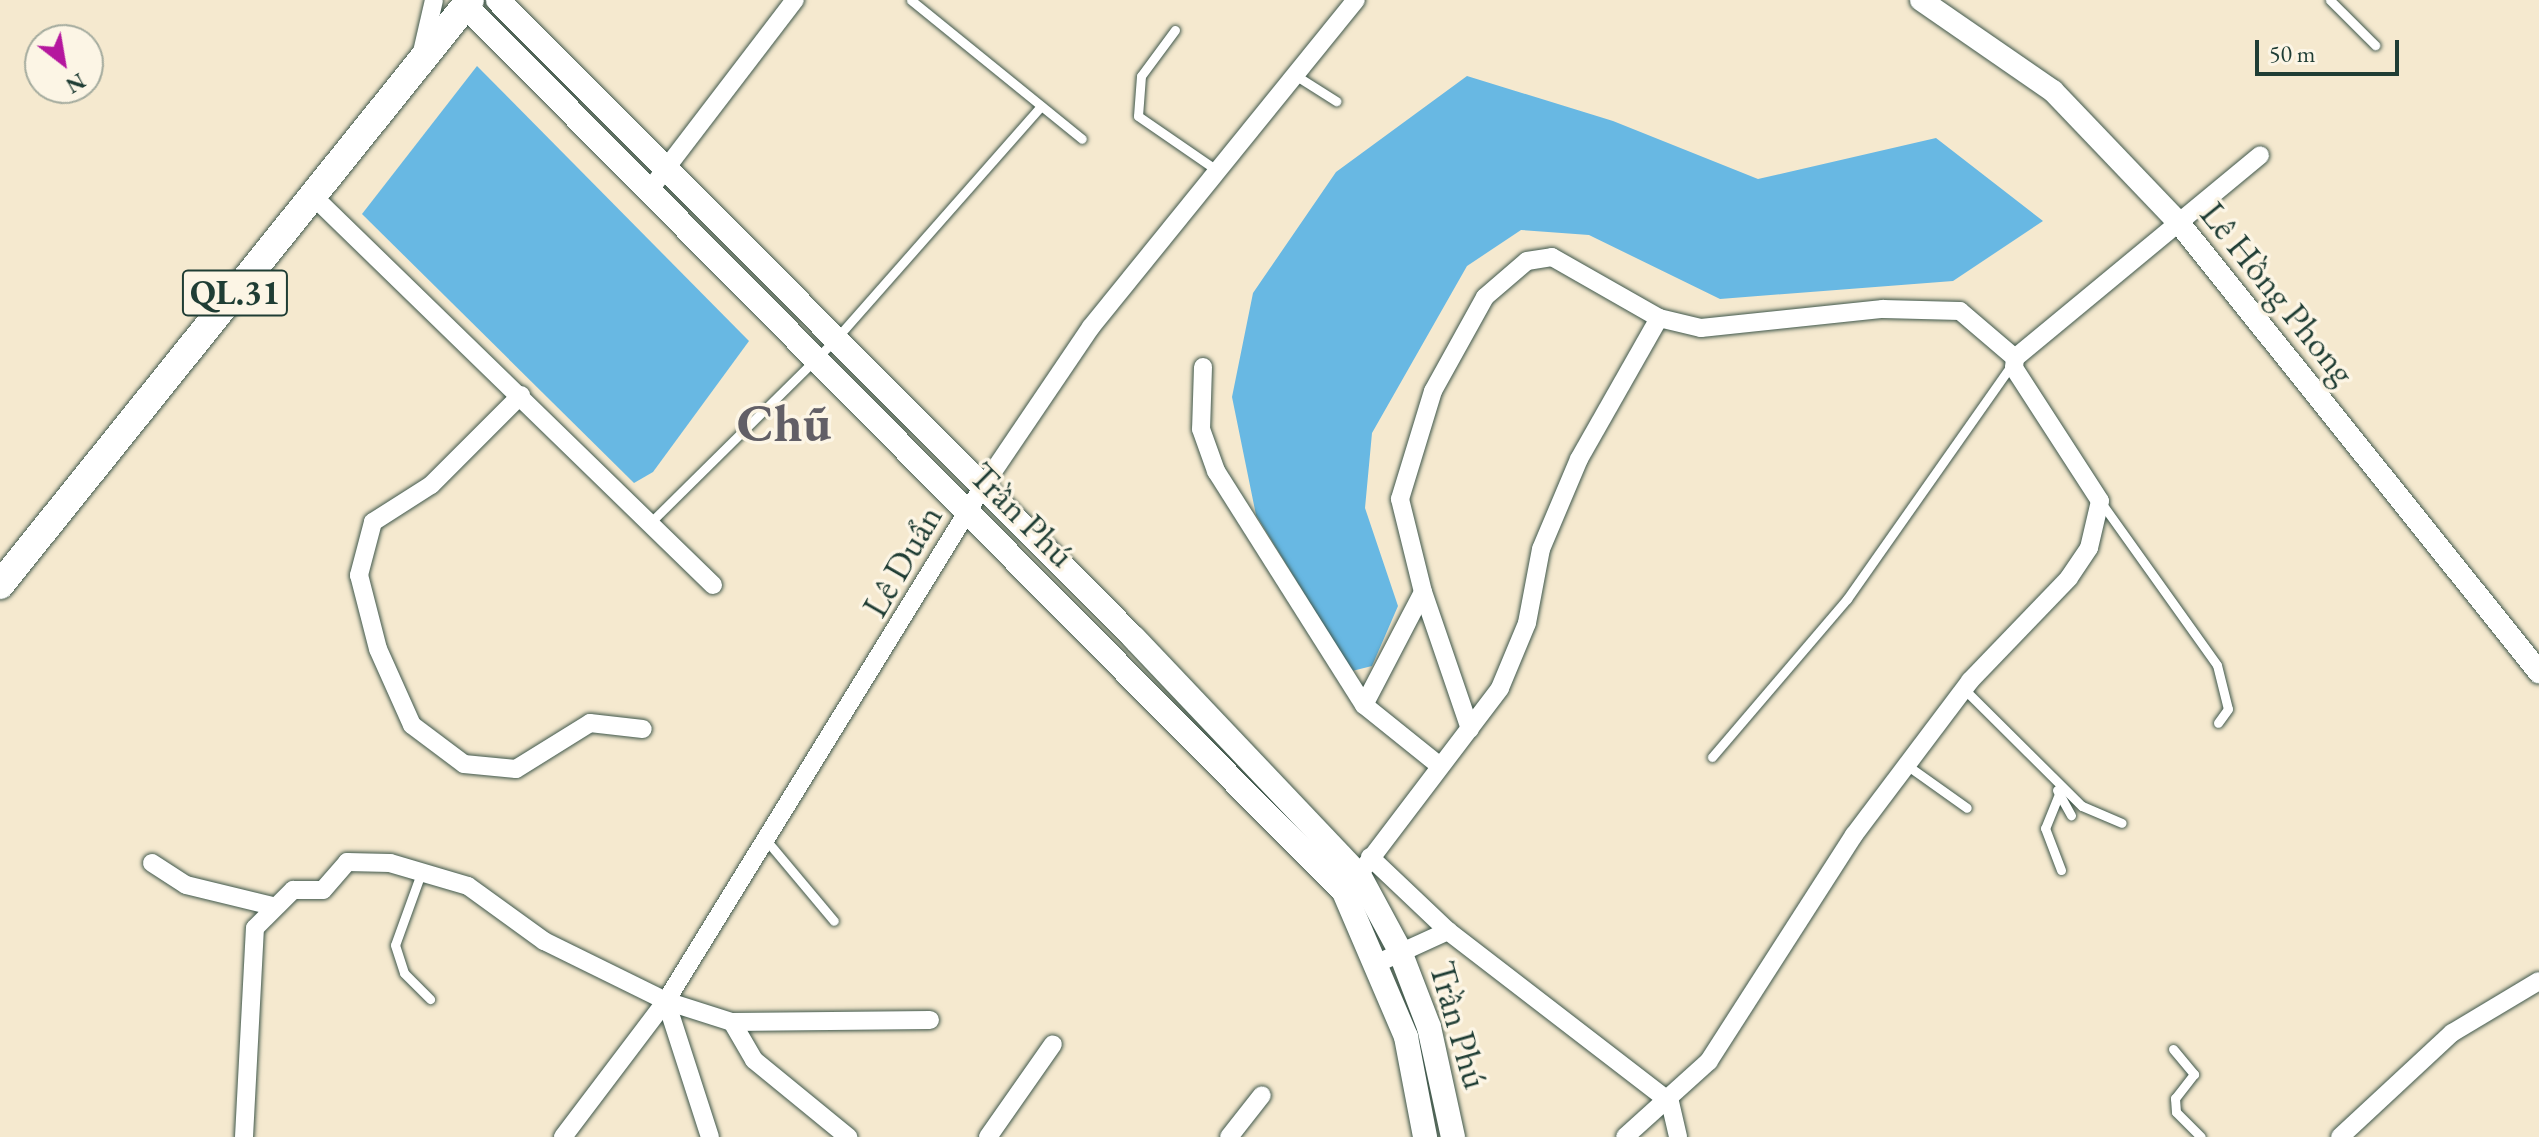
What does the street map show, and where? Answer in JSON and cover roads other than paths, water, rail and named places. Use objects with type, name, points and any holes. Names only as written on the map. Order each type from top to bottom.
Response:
[{"type":"highway","name":"QL.31","points":[[0,585],[466,2]]},
{"type":"main road","name":"Trần Phú","points":[[498,0],[664,171],[982,488],[1358,875],[1390,956],[1429,1027],[1453,1137]]},
{"type":"main road","name":"Trần Phú","points":[[466,2],[648,192],[968,512],[1358,875]]},
{"type":"main road","name":"Trần Phú","points":[[1390,956],[1425,1137]]},
{"type":"street","points":[[420,62],[434,0]]},
{"type":"street","points":[[648,192],[795,0]]},
{"type":"street","name":"Lê Duẩn","points":[[563,1137],[666,1001],[982,488],[1091,327],[1292,73],[1356,0]]},
{"type":"street","name":"Lê Hồng Phong","points":[[1921,0],[2053,91],[2179,223],[2539,672]]},
{"type":"street","points":[[2014,361],[2260,155]]},
{"type":"street","points":[[313,196],[713,585]]},
{"type":"street","points":[[1470,729],[1423,592],[1400,499],[1409,454],[1433,391],[1497,283],[1527,261],[1552,257],[1659,318],[1716,327],[1949,309],[1971,316],[2014,361],[2100,501],[2089,548],[2069,578],[1964,689],[1854,835],[1709,1061],[1670,1102],[1625,1137]]},
{"type":"street","points":[[1358,875],[1470,729],[1518,649],[1541,549],[1579,459],[1659,318]]},
{"type":"street","points":[[1203,367],[1199,414],[1208,457],[1364,705],[1440,766]]},
{"type":"street","points":[[521,395],[431,485],[373,522],[359,575],[374,638],[412,725],[464,764],[516,769],[590,723],[643,729]]},
{"type":"street","points":[[1364,705],[1423,592]]},
{"type":"street","points":[[244,1137],[255,928],[272,906],[293,890],[323,890],[347,862],[390,863],[420,876],[468,886],[544,941],[666,1001],[732,1022],[930,1020]]},
{"type":"street","points":[[152,863],[186,885],[272,906]]},
{"type":"street","name":"Trần Phú","points":[[1358,875],[1448,931],[1670,1102]]},
{"type":"street","points":[[1390,956],[1448,931]]},
{"type":"street","points":[[2340,1137],[2452,1033],[2539,981]]},
{"type":"street","points":[[666,1001],[710,1137]]},
{"type":"street","points":[[732,1022],[754,1060],[848,1137]]},
{"type":"street","points":[[988,1137],[1053,1044]]},
{"type":"street","points":[[1229,1137],[1262,1095]]},
{"type":"street","points":[[1670,1102],[1678,1137]]},
{"type":"lane","points":[[911,0],[1082,139]]},
{"type":"lane","points":[[2330,0],[2375,45]]},
{"type":"lane","points":[[1175,30],[1141,76],[1138,116],[1215,169]]},
{"type":"lane","points":[[1292,73],[1336,101]]},
{"type":"lane","points":[[655,518],[834,341],[1041,106]]},
{"type":"lane","points":[[1712,757],[1847,599],[2014,361]]},
{"type":"lane","points":[[2100,501],[2217,665],[2228,709],[2218,723]]},
{"type":"lane","points":[[1964,689],[2082,806],[2122,823]]},
{"type":"lane","points":[[1908,766],[1967,808]]},
{"type":"lane","points":[[2048,773],[2071,815]]},
{"type":"lane","points":[[2059,794],[2045,828],[2061,870]]},
{"type":"lane","points":[[767,841],[834,921]]},
{"type":"lane","points":[[420,876],[395,945],[404,973],[430,999]]},
{"type":"lane","points":[[2173,1049],[2194,1074],[2175,1098],[2176,1112],[2201,1137]]},
{"type":"water","points":[[477,66],[749,341],[653,472],[634,483],[362,214]]},
{"type":"water","points":[[1467,76],[1613,121],[1758,179],[1936,138],[2043,221],[1953,281],[1720,299],[1589,235],[1521,230],[1467,266],[1372,433],[1365,508],[1398,606],[1372,666],[1352,671],[1256,515],[1232,397],[1253,293],[1336,172]]},
{"type":"district","name":"Chũ","points":[[784,423]]}]
